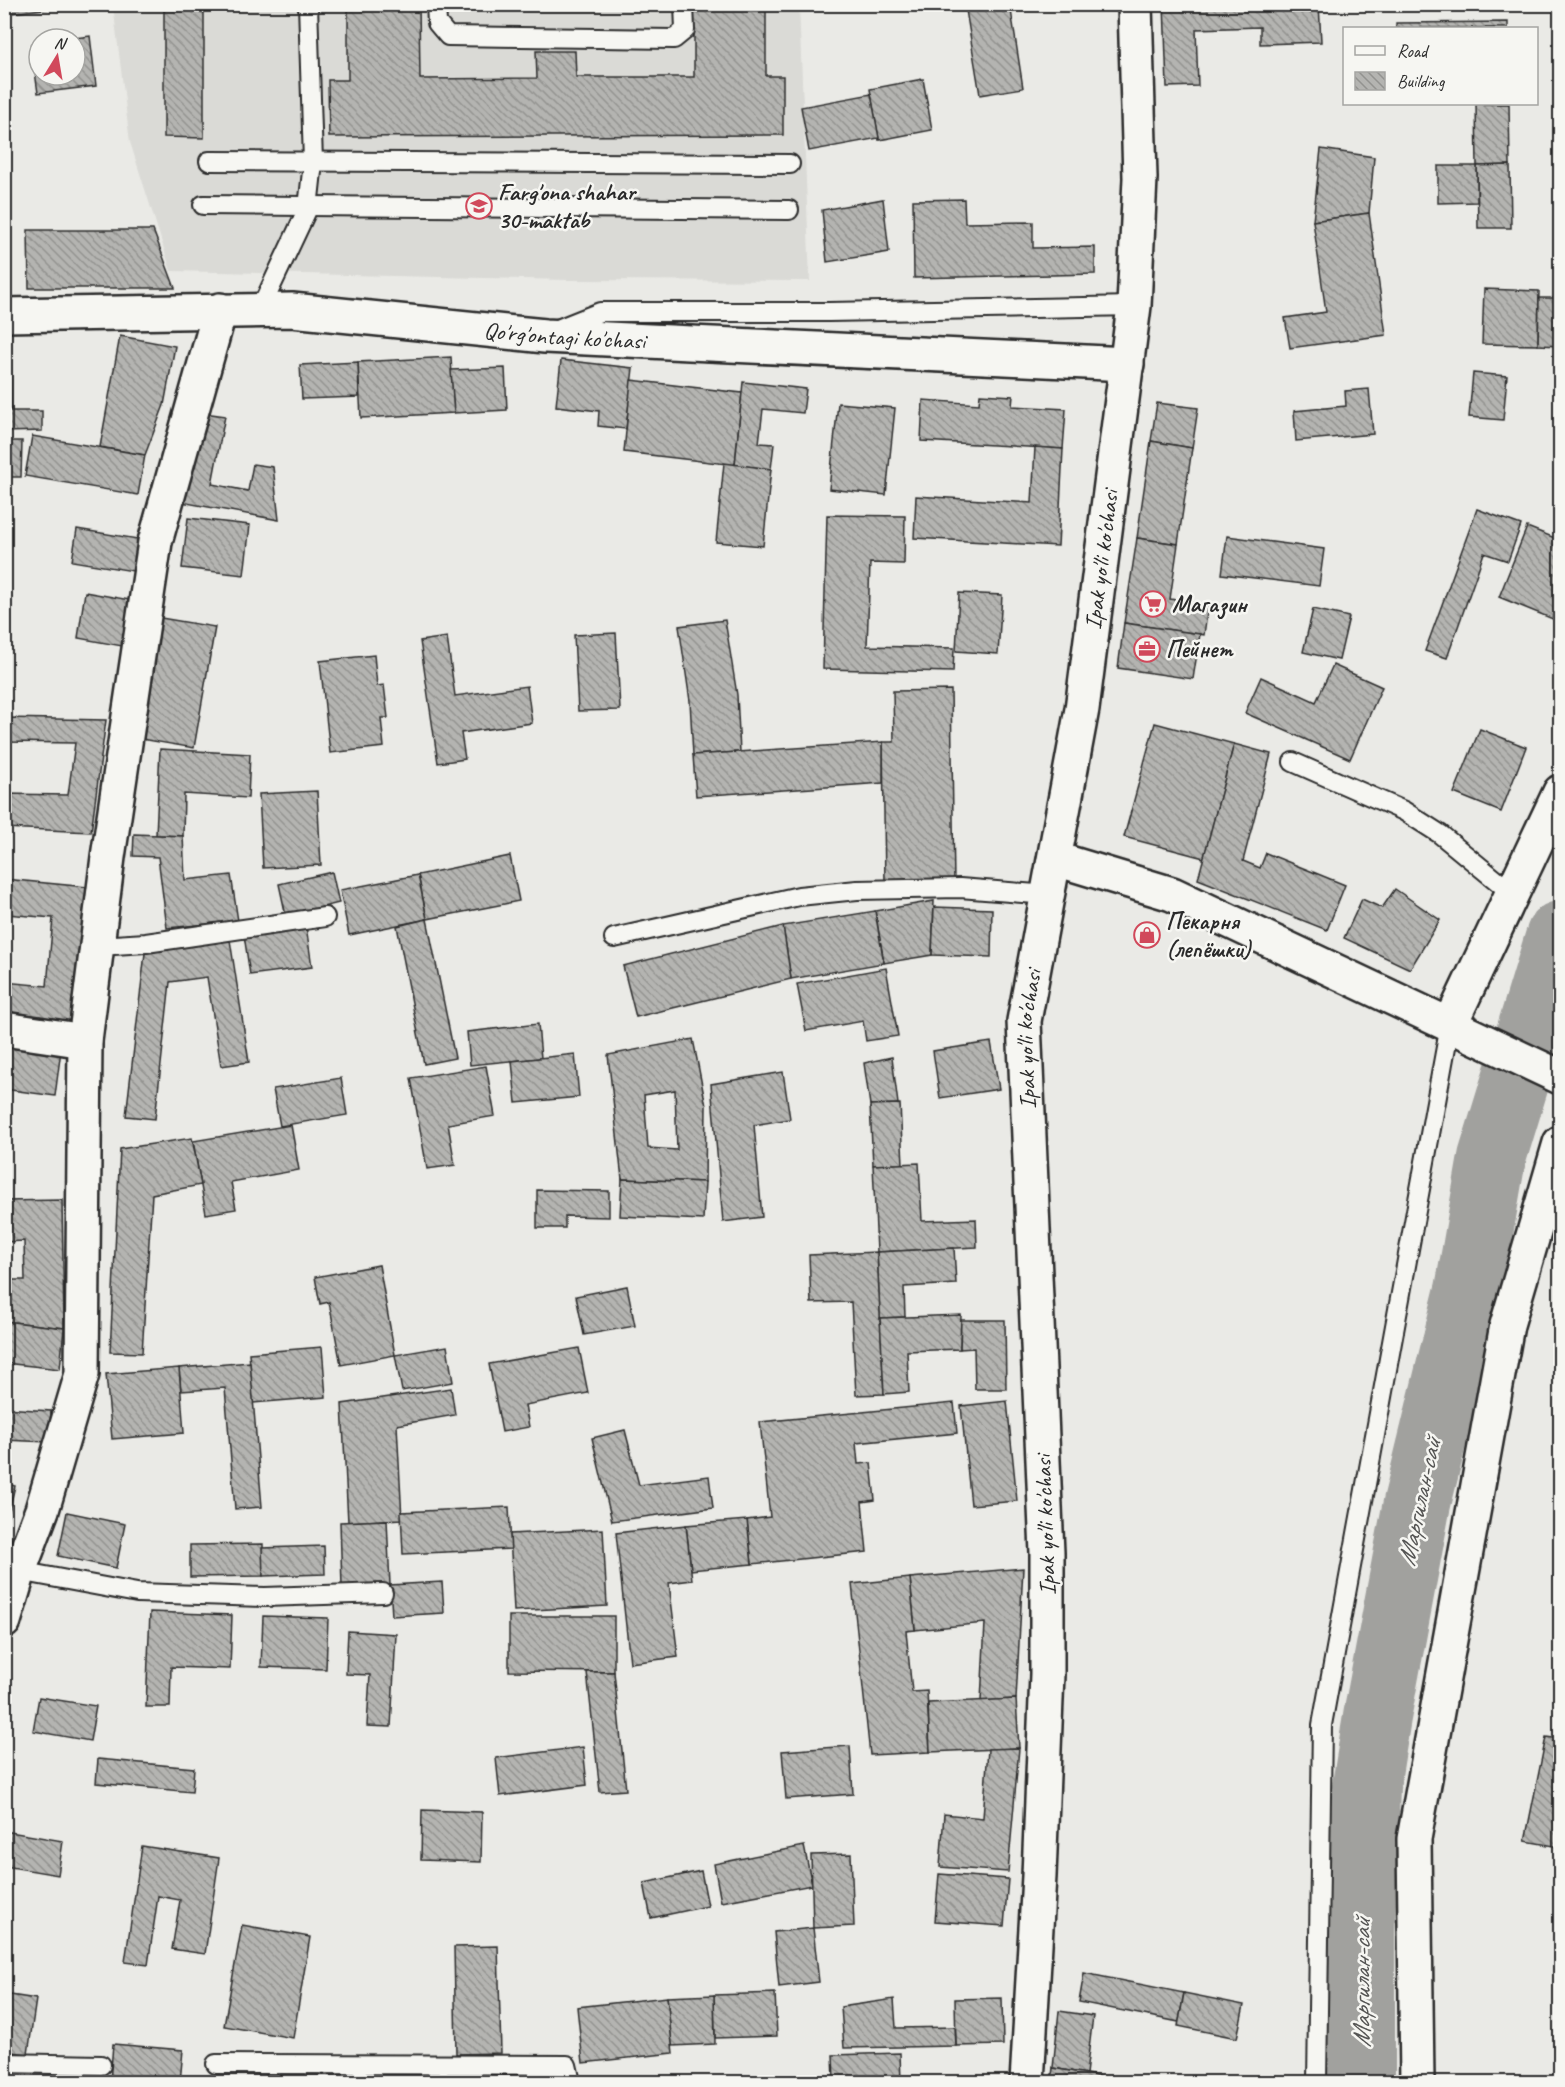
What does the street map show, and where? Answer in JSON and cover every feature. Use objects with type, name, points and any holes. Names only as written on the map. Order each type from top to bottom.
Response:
[{"type":"street","name":"Ipak yo'li ko'chasi","points":[[1027,2082],[1039,1876],[1047,1674],[1047,1553],[1024,1021],[1056,859],[1082,708],[1134,306],[1140,178],[1135,4]]},
{"type":"street","points":[[4,1621],[19,1571],[42,1510],[82,1374],[85,1041],[155,542],[220,310]]},
{"type":"street","name":"Qo'rg'ontagi ko'chasi","points":[[4,315],[292,310],[545,336],[1127,364]]},
{"type":"street","points":[[1450,1024],[1560,792]]},
{"type":"street","points":[[1056,859],[1172,894],[1560,1077]]},
{"type":"street","points":[[4,1029],[85,1041]]},
{"type":"street","points":[[1417,2082],[1414,1839],[1507,1325],[1560,1143]]},
{"type":"lane","points":[[260,310],[308,208],[314,162],[308,4]]},
{"type":"lane","points":[[436,4],[437,23],[448,36],[674,39],[685,30],[684,4]]},
{"type":"lane","points":[[209,161],[790,164]]},
{"type":"lane","points":[[203,206],[789,210]]},
{"type":"lane","points":[[545,336],[558,327],[600,312],[829,312],[1134,306]]},
{"type":"lane","points":[[1293,762],[1404,812],[1440,834],[1513,894]]},
{"type":"lane","points":[[614,938],[799,896],[857,890],[960,888],[1048,895]]},
{"type":"lane","points":[[98,946],[146,943],[325,917]]},
{"type":"lane","points":[[1317,2082],[1322,1725],[1450,1024]]},
{"type":"lane","points":[[19,1571],[137,1593],[265,1597],[383,1593]]},
{"type":"lane","points":[[4,2063],[101,2065]]},
{"type":"lane","points":[[216,2064],[567,2065],[571,2082]]},
{"type":"shaded area","name":"Farg'ona shahar 30-maktab","points":[[113,5],[799,5],[810,281],[568,280],[171,271],[130,142]]},
{"type":"building","points":[[4,4],[52,4],[52,8],[4,14]]},
{"type":"building","points":[[164,4],[204,4],[204,138],[164,137]]},
{"type":"building","points":[[348,4],[419,4],[420,79],[537,78],[536,51],[575,51],[576,77],[694,77],[694,4],[766,4],[766,76],[783,76],[783,135],[329,137],[328,80],[348,80]]},
{"type":"building","points":[[965,4],[1010,4],[1023,88],[980,95]]},
{"type":"building","points":[[1164,4],[1319,4],[1321,42],[1260,44],[1260,27],[1196,29],[1198,86],[1167,87]]},
{"type":"building","points":[[1508,22],[1508,27],[1396,27],[1396,23]]},
{"type":"building","points":[[87,36],[90,36],[96,86],[38,93],[37,87],[87,87]]},
{"type":"building","points":[[923,79],[932,130],[879,140],[870,89]]},
{"type":"building","points":[[871,94],[879,138],[809,151],[801,107]]},
{"type":"building","points":[[1476,105],[1509,105],[1510,165],[1477,166]]},
{"type":"building","points":[[1321,149],[1374,157],[1369,213],[1313,221]]},
{"type":"building","points":[[1510,165],[1511,228],[1478,228],[1477,166]]},
{"type":"building","points":[[1438,166],[1477,166],[1477,202],[1438,203]]},
{"type":"building","points":[[883,199],[889,252],[827,262],[822,210]]},
{"type":"building","points":[[964,199],[965,223],[1033,222],[1033,248],[1095,247],[1095,274],[914,278],[913,200]]},
{"type":"building","points":[[1369,213],[1386,335],[1290,348],[1285,318],[1326,312],[1313,221]]},
{"type":"building","points":[[28,230],[153,230],[175,288],[29,288]]},
{"type":"building","points":[[1484,289],[1539,291],[1538,345],[1482,344]]},
{"type":"building","points":[[1539,298],[1560,298],[1560,346],[1538,345]]},
{"type":"building","points":[[4,334],[10,334],[11,411],[42,411],[42,431],[4,432]]},
{"type":"building","points":[[120,336],[175,346],[164,405],[145,455],[100,447]]},
{"type":"building","points":[[451,357],[454,413],[361,418],[358,362]]},
{"type":"building","points":[[561,360],[633,368],[626,429],[598,426],[599,411],[556,406]]},
{"type":"building","points":[[358,362],[359,397],[302,399],[300,365]]},
{"type":"building","points":[[505,368],[507,410],[454,413],[451,370]]},
{"type":"building","points":[[1473,373],[1507,376],[1503,420],[1469,417]]},
{"type":"building","points":[[631,380],[742,393],[735,465],[624,452]]},
{"type":"building","points":[[743,382],[806,389],[803,413],[763,409],[759,443],[774,444],[771,469],[735,465]]},
{"type":"building","points":[[1369,389],[1373,434],[1296,441],[1294,411],[1346,406],[1345,391]]},
{"type":"building","points":[[980,394],[1013,396],[1012,406],[1066,409],[1063,449],[921,441],[923,400],[979,404]]},
{"type":"building","points":[[838,403],[895,408],[886,495],[829,489]]},
{"type":"building","points":[[1157,403],[1198,408],[1192,448],[1151,441]]},
{"type":"building","points":[[197,412],[225,416],[212,484],[248,491],[253,464],[273,467],[279,520],[181,502]]},
{"type":"building","points":[[32,436],[145,455],[138,495],[25,476]]},
{"type":"building","points":[[4,441],[22,441],[21,477],[4,477]]},
{"type":"building","points":[[1151,441],[1192,448],[1178,544],[1137,538]]},
{"type":"building","points":[[1035,447],[1063,449],[1058,546],[914,538],[916,496],[1032,503]]},
{"type":"building","points":[[724,463],[771,469],[763,546],[716,542]]},
{"type":"building","points":[[1477,509],[1521,525],[1508,561],[1484,553],[1447,658],[1425,651]]},
{"type":"building","points":[[827,515],[905,516],[904,564],[870,563],[867,646],[954,648],[953,672],[823,669]]},
{"type":"building","points":[[188,518],[250,525],[244,575],[182,568]]},
{"type":"building","points":[[1527,527],[1560,540],[1560,622],[1499,597]]},
{"type":"building","points":[[77,529],[138,539],[133,571],[72,561]]},
{"type":"building","points":[[1227,536],[1324,549],[1319,586],[1222,574]]},
{"type":"building","points":[[1137,538],[1178,544],[1170,599],[1208,605],[1204,635],[1124,623]]},
{"type":"building","points":[[85,592],[130,600],[122,646],[78,638]]},
{"type":"building","points":[[959,593],[1002,595],[998,654],[956,651]]},
{"type":"building","points":[[1313,609],[1349,617],[1339,660],[1303,652]]},
{"type":"building","points":[[161,618],[215,627],[194,748],[141,739]]},
{"type":"building","points":[[725,620],[737,695],[740,752],[693,755],[690,701],[679,626]]},
{"type":"building","points":[[1124,623],[1200,634],[1193,679],[1118,668]]},
{"type":"building","points":[[616,633],[620,710],[578,711],[574,635]]},
{"type":"building","points":[[447,637],[455,696],[527,686],[532,723],[461,733],[465,759],[438,763],[420,641]]},
{"type":"building","points":[[374,655],[377,686],[384,685],[388,718],[381,718],[384,747],[330,753],[320,661]]},
{"type":"building","points":[[1333,665],[1382,687],[1350,759],[1245,713],[1261,677],[1316,702]]},
{"type":"building","points":[[951,690],[954,882],[885,883],[883,742],[894,742],[893,691]]},
{"type":"building","points":[[4,718],[106,720],[91,832],[4,828],[4,794],[68,795],[75,743],[4,742]]},
{"type":"building","points":[[1155,723],[1234,744],[1204,858],[1124,837]]},
{"type":"building","points":[[1480,729],[1526,747],[1501,812],[1454,793]]},
{"type":"building","points":[[883,742],[883,783],[696,796],[693,755]]},
{"type":"building","points":[[1234,744],[1271,754],[1243,861],[1260,868],[1266,853],[1345,885],[1327,930],[1198,879]]},
{"type":"building","points":[[160,749],[250,754],[248,798],[184,794],[183,836],[156,835]]},
{"type":"building","points":[[317,791],[321,865],[263,868],[259,794]]},
{"type":"building","points":[[134,834],[183,836],[185,880],[231,875],[238,921],[167,928],[158,857],[133,856]]},
{"type":"building","points":[[510,856],[519,901],[427,919],[418,875]]},
{"type":"building","points":[[332,872],[339,903],[286,916],[279,884]]},
{"type":"building","points":[[418,875],[427,919],[349,935],[340,890]]},
{"type":"building","points":[[4,879],[87,887],[74,1022],[4,1011],[4,982],[47,986],[53,918],[6,914],[4,934]]},
{"type":"building","points":[[1395,889],[1440,920],[1410,969],[1344,938],[1362,899],[1382,908]]},
{"type":"building","points":[[934,901],[932,955],[884,963],[875,911]]},
{"type":"building","points":[[934,907],[992,909],[991,957],[932,955]]},
{"type":"building","points":[[875,911],[884,963],[791,979],[783,926]]},
{"type":"building","points":[[427,919],[455,1058],[424,1064],[397,926]]},
{"type":"building","points":[[306,926],[312,967],[250,975],[244,935]]},
{"type":"building","points":[[783,926],[791,979],[636,1017],[623,966]]},
{"type":"building","points":[[230,940],[249,1062],[221,1066],[207,977],[170,982],[155,1119],[126,1116],[145,953]]},
{"type":"building","points":[[886,968],[898,1036],[866,1041],[863,1021],[806,1031],[797,984]]},
{"type":"building","points":[[538,1024],[541,1058],[470,1065],[467,1032]]},
{"type":"building","points":[[693,1039],[706,1106],[705,1182],[622,1179],[608,1055]],"holes":[[[675,1090],[677,1150],[648,1148],[644,1095]]]},
{"type":"building","points":[[4,1041],[61,1050],[55,1096],[4,1089]]},
{"type":"building","points":[[991,1042],[999,1089],[940,1098],[933,1051]]},
{"type":"building","points":[[575,1054],[579,1097],[516,1103],[512,1061]]},
{"type":"building","points":[[892,1057],[898,1104],[870,1105],[864,1063]]},
{"type":"building","points":[[486,1066],[495,1116],[448,1124],[455,1165],[427,1169],[411,1078]]},
{"type":"building","points":[[783,1072],[790,1119],[754,1125],[762,1217],[723,1222],[711,1084]]},
{"type":"building","points":[[341,1078],[347,1115],[280,1126],[273,1089]]},
{"type":"building","points":[[900,1104],[903,1164],[873,1165],[870,1105]]},
{"type":"building","points":[[291,1125],[299,1170],[231,1182],[236,1209],[206,1214],[193,1141]]},
{"type":"building","points":[[192,1138],[201,1185],[152,1194],[142,1353],[110,1352],[120,1149]]},
{"type":"building","points":[[919,1163],[922,1221],[976,1219],[977,1247],[877,1252],[873,1165]]},
{"type":"building","points":[[622,1179],[705,1182],[703,1220],[620,1216]]},
{"type":"building","points":[[537,1190],[609,1191],[609,1217],[565,1216],[565,1228],[537,1228]]},
{"type":"building","points":[[62,1200],[64,1328],[4,1321],[4,1280],[25,1280],[24,1241],[4,1242],[4,1201]]},
{"type":"building","points":[[954,1248],[956,1284],[904,1287],[905,1317],[880,1318],[877,1252]]},
{"type":"building","points":[[877,1252],[884,1394],[856,1395],[851,1302],[811,1303],[809,1255]]},
{"type":"building","points":[[379,1265],[395,1355],[341,1365],[329,1302],[320,1304],[315,1277]]},
{"type":"building","points":[[627,1286],[635,1326],[584,1335],[576,1296]]},
{"type":"building","points":[[961,1315],[960,1349],[907,1351],[909,1392],[884,1394],[880,1318]]},
{"type":"building","points":[[961,1320],[1005,1320],[1006,1389],[975,1389],[974,1348],[960,1349]]},
{"type":"building","points":[[4,1321],[64,1328],[60,1369],[4,1363]]},
{"type":"building","points":[[447,1346],[453,1382],[402,1391],[395,1355]]},
{"type":"building","points":[[322,1347],[326,1397],[253,1403],[249,1353]]},
{"type":"building","points":[[579,1348],[588,1393],[525,1405],[529,1427],[502,1432],[489,1364]]},
{"type":"building","points":[[250,1362],[262,1507],[235,1509],[225,1388],[181,1391],[179,1368]]},
{"type":"building","points":[[179,1368],[184,1433],[112,1439],[106,1374]]},
{"type":"building","points":[[451,1388],[455,1415],[397,1425],[402,1519],[348,1522],[342,1404]]},
{"type":"building","points":[[1007,1401],[1017,1501],[971,1505],[961,1406]]},
{"type":"building","points":[[954,1403],[957,1433],[856,1443],[858,1464],[871,1463],[875,1500],[862,1502],[867,1552],[752,1564],[747,1520],[770,1517],[760,1422]]},
{"type":"building","points":[[4,1408],[51,1411],[49,1442],[4,1440]]},
{"type":"building","points":[[625,1430],[639,1485],[709,1476],[713,1508],[612,1521],[592,1438]]},
{"type":"building","points":[[4,1483],[15,1486],[4,1531]]},
{"type":"building","points":[[509,1507],[511,1549],[403,1554],[401,1512]]},
{"type":"building","points":[[67,1512],[125,1524],[116,1568],[58,1556]]},
{"type":"building","points":[[387,1520],[390,1585],[342,1587],[340,1522]]},
{"type":"building","points":[[747,1520],[752,1564],[691,1570],[686,1525]]},
{"type":"building","points":[[686,1525],[692,1580],[669,1583],[678,1657],[630,1663],[616,1533]]},
{"type":"building","points":[[603,1529],[607,1606],[514,1611],[510,1534]]},
{"type":"building","points":[[263,1544],[263,1576],[190,1577],[190,1545]]},
{"type":"building","points":[[324,1546],[325,1574],[263,1576],[262,1548]]},
{"type":"building","points":[[1023,1568],[1016,1699],[981,1701],[985,1623],[915,1630],[910,1578]]},
{"type":"building","points":[[910,1578],[915,1630],[906,1631],[912,1692],[927,1691],[930,1752],[870,1755],[852,1584]]},
{"type":"building","points":[[442,1582],[444,1613],[392,1616],[390,1585]]},
{"type":"building","points":[[150,1612],[232,1615],[230,1669],[171,1667],[170,1707],[146,1707]]},
{"type":"building","points":[[263,1616],[328,1618],[326,1669],[261,1667]]},
{"type":"building","points":[[509,1616],[614,1616],[614,1672],[509,1671]]},
{"type":"building","points":[[348,1631],[396,1634],[391,1727],[367,1726],[370,1675],[346,1674]]},
{"type":"building","points":[[587,1672],[614,1672],[626,1790],[600,1792]]},
{"type":"building","points":[[39,1697],[96,1706],[90,1741],[33,1731]]},
{"type":"building","points":[[1016,1699],[1019,1748],[930,1752],[928,1703]]},
{"type":"building","points":[[1546,1737],[1560,1739],[1560,1847],[1525,1841]]},
{"type":"building","points":[[850,1746],[853,1794],[786,1799],[782,1751]]},
{"type":"building","points":[[583,1747],[587,1785],[500,1796],[496,1758]]},
{"type":"building","points":[[1019,1748],[1008,1872],[940,1867],[944,1814],[983,1818],[988,1749]]},
{"type":"building","points":[[98,1759],[194,1768],[192,1792],[96,1783]]},
{"type":"building","points":[[422,1810],[482,1812],[481,1862],[421,1860]]},
{"type":"building","points":[[4,1831],[63,1841],[58,1875],[5,1866],[4,1868]]},
{"type":"building","points":[[142,1846],[219,1858],[205,1954],[172,1949],[180,1900],[158,1896],[148,1965],[125,1962]]},
{"type":"building","points":[[804,1846],[812,1885],[721,1902],[714,1864]]},
{"type":"building","points":[[851,1854],[854,1926],[813,1928],[811,1855]]},
{"type":"building","points":[[701,1871],[708,1906],[651,1918],[644,1883]]},
{"type":"building","points":[[939,1874],[1008,1879],[1004,1926],[935,1921]]},
{"type":"building","points":[[242,1925],[310,1937],[293,2038],[224,2026]]},
{"type":"building","points":[[813,1928],[819,1982],[779,1987],[774,1932]]},
{"type":"building","points":[[498,1946],[501,2053],[456,2054],[454,1947]]},
{"type":"building","points":[[1084,1973],[1184,1993],[1179,2022],[1079,2002]]},
{"type":"building","points":[[775,1993],[777,2036],[715,2038],[714,1995]]},
{"type":"building","points":[[1184,1993],[1244,2005],[1237,2038],[1178,2026]]},
{"type":"building","points":[[4,1994],[36,1999],[28,2054],[4,2051]]},
{"type":"building","points":[[714,1995],[715,2044],[672,2046],[667,1997]]},
{"type":"building","points":[[667,1997],[673,2053],[583,2063],[577,2007]]},
{"type":"building","points":[[1002,1998],[1003,2045],[956,2046],[955,1999]]},
{"type":"building","points":[[894,1999],[896,2028],[955,2027],[956,2046],[844,2048],[841,2007]]},
{"type":"building","points":[[1059,2011],[1093,2016],[1086,2074],[1053,2068]]},
{"type":"building","points":[[113,2044],[183,2050],[180,2082],[110,2082]]},
{"type":"building","points":[[900,2053],[901,2082],[834,2082],[833,2055]]},
{"type":"building","points":[[1053,2068],[1086,2074],[1133,2082],[1051,2082]]},
{"type":"building","points":[[556,2080],[557,2082],[489,2082]]},
{"type":"waterway","name":"Маргилан-сай","points":[[1361,2082],[1361,1933],[1366,1786],[1377,1717],[1417,1503],[1469,1290],[1492,1158],[1560,935]]},
{"type":"place","name":"Farg'ona shahar 30-maktab","points":[[479,206]]},
{"type":"place","name":"Магазин","points":[[1153,604]]},
{"type":"place","name":"Пейнет","points":[[1147,649]]},
{"type":"place","name":"Пекарня (лепёшки)","points":[[1147,935]]}]
